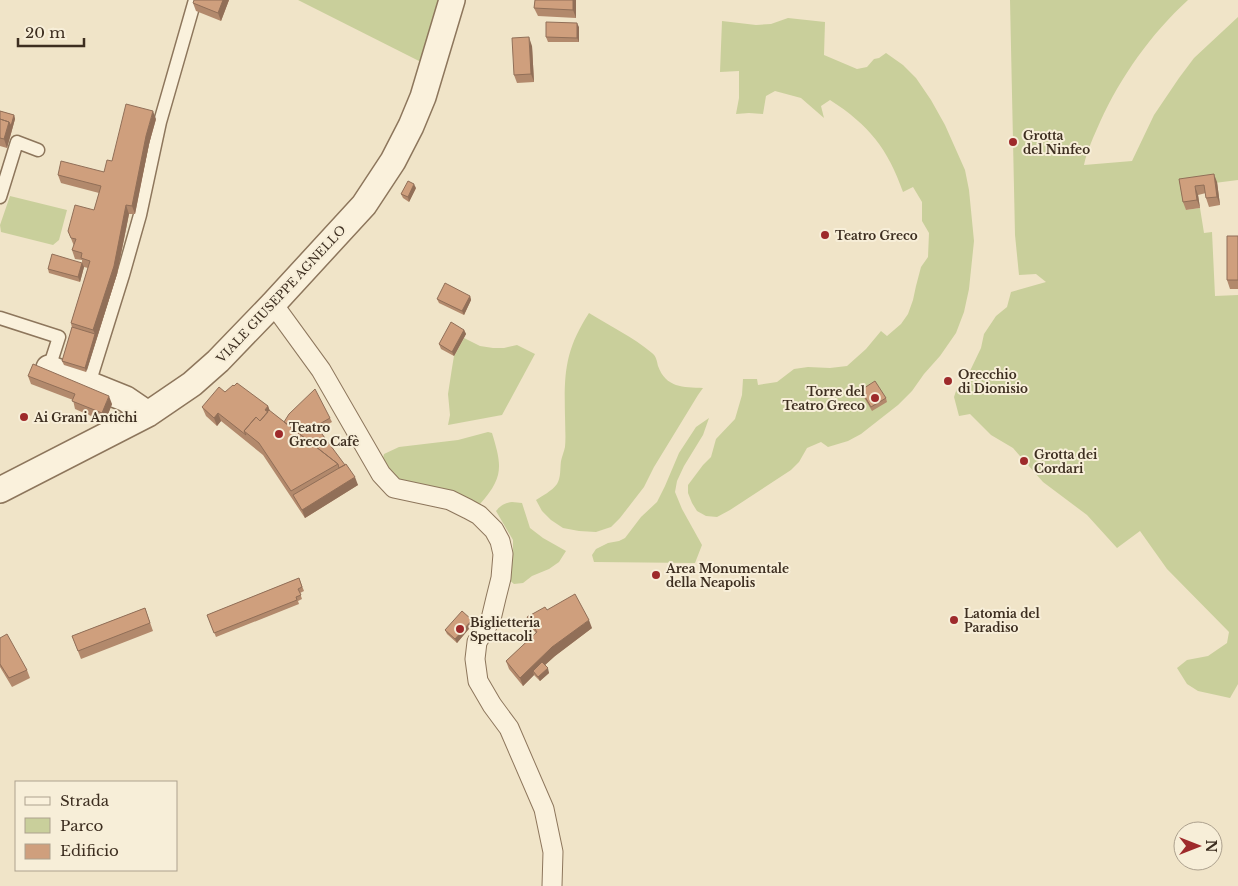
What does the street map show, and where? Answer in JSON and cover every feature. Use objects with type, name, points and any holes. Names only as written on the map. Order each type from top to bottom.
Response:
[{"type":"street","name":"VIALE GIUSEPPE AGNELLO","points":[[0,490],[148,414],[192,384],[218,361],[273,304],[364,205],[393,161],[411,126],[422,97],[452,0]]},
{"type":"street","points":[[273,304],[321,370],[381,474],[394,488],[450,500],[479,515],[494,530],[500,540],[503,554],[496,598],[491,619],[477,642],[475,659],[478,681],[492,705],[509,728],[544,810],[553,852],[552,886]]},
{"type":"street","points":[[49,368],[126,399],[148,414]]},
{"type":"lane","points":[[90,384],[140,215],[160,122],[194,0]]},
{"type":"lane","points":[[0,197],[17,142],[38,150]]},
{"type":"lane","points":[[0,318],[59,337],[49,368]]},
{"type":"green space","points":[[298,0],[440,0],[421,62]]},
{"type":"green space","points":[[1010,0],[1188,0],[1149,41],[1127,72],[1100,122],[1084,165],[1132,161],[1154,115],[1179,78],[1194,58],[1238,17],[1238,180],[1183,187],[1186,210],[1200,208],[1204,233],[1212,232],[1215,296],[1238,295],[1238,684],[1230,698],[1198,691],[1187,684],[1177,668],[1187,660],[1208,656],[1227,643],[1229,632],[1167,569],[1140,531],[1117,548],[1087,515],[1043,482],[1013,448],[991,435],[970,414],[959,416],[954,397],[957,388],[969,373],[981,348],[984,334],[996,316],[1007,307],[1011,292],[1046,282],[1036,274],[1019,275],[1015,235]]},
{"type":"green space","points":[[788,18],[825,22],[824,55],[857,69],[867,67],[874,59],[886,53],[903,65],[916,78],[931,100],[945,125],[965,170],[974,241],[969,289],[964,312],[956,333],[912,391],[898,405],[861,434],[848,441],[828,447],[821,442],[807,448],[799,462],[791,470],[730,510],[717,517],[706,516],[697,511],[692,503],[688,493],[688,485],[711,457],[716,439],[735,419],[742,395],[743,379],[757,379],[758,385],[777,382],[794,369],[847,366],[866,349],[881,331],[887,336],[901,324],[908,314],[913,300],[921,267],[928,257],[929,233],[922,221],[922,202],[913,187],[903,192],[891,163],[876,139],[844,109],[830,100],[821,106],[824,118],[801,98],[775,91],[766,96],[763,114],[736,114],[739,98],[739,71],[720,72],[722,21],[756,25],[771,24]]},
{"type":"green space","points":[[10,196],[67,210],[59,240],[53,245],[1,232],[0,225]]},
{"type":"green space","points":[[589,313],[645,347],[655,357],[661,373],[670,382],[676,385],[703,388],[654,467],[644,487],[611,527],[596,532],[563,528],[542,511],[536,500],[552,489],[559,479],[561,461],[565,449],[565,387],[568,362],[575,339]]},
{"type":"green space","points":[[464,338],[480,346],[493,348],[517,345],[535,354],[502,415],[448,425],[450,415],[448,394],[454,356]]},
{"type":"green space","points":[[709,418],[703,435],[677,481],[675,492],[702,545],[695,563],[594,562],[592,555],[596,549],[625,538],[641,517],[657,502],[679,453],[696,427]]},
{"type":"green space","points":[[488,432],[492,433],[498,454],[499,471],[488,495],[480,504],[442,488],[398,483],[382,462],[384,454],[399,447],[458,440]]},
{"type":"green space","points":[[512,502],[522,503],[530,528],[566,551],[559,562],[549,569],[532,576],[523,583],[514,584],[508,579],[513,553],[513,540],[496,511],[503,505]]},
{"type":"building","points":[[194,0],[223,0],[218,13],[193,3]]},
{"type":"building","points":[[535,0],[573,0],[573,10],[534,8]]},
{"type":"building","points":[[546,22],[577,23],[577,38],[546,37]]},
{"type":"building","points":[[529,37],[531,74],[514,75],[512,38]]},
{"type":"building","points":[[126,104],[153,111],[132,206],[126,205],[114,266],[93,330],[71,323],[90,261],[81,258],[82,253],[72,250],[76,239],[71,238],[68,231],[75,205],[94,210],[101,186],[58,175],[61,161],[104,172],[107,160],[112,161]]},
{"type":"building","points":[[0,111],[14,115],[11,126],[9,122],[0,119]]},
{"type":"building","points":[[0,119],[9,122],[4,139],[0,138]]},
{"type":"building","points":[[1214,174],[1217,197],[1206,198],[1204,185],[1195,186],[1197,200],[1183,202],[1179,179]]},
{"type":"building","points":[[408,181],[414,184],[408,197],[401,194]]},
{"type":"building","points":[[1227,236],[1238,236],[1238,280],[1227,280]]},
{"type":"building","points":[[52,254],[82,263],[78,277],[48,269]]},
{"type":"building","points":[[445,283],[470,296],[462,311],[437,299]]},
{"type":"building","points":[[451,322],[464,330],[452,352],[439,344]]},
{"type":"building","points":[[72,327],[95,334],[85,368],[62,361]]},
{"type":"building","points":[[33,364],[109,396],[102,413],[72,401],[75,394],[28,376]]},
{"type":"building","name":"Torre del Teatro Greco","points":[[875,381],[886,398],[871,407],[861,390]]},
{"type":"building","points":[[237,383],[268,406],[265,410],[268,412],[260,421],[256,417],[244,431],[246,435],[218,413],[214,418],[202,407],[219,387],[225,392]]},
{"type":"building","points":[[315,389],[330,418],[316,426],[345,465],[339,468],[338,464],[284,422],[289,414]]},
{"type":"building","points":[[269,410],[338,464],[291,491],[259,443],[244,431],[256,417],[260,421]]},
{"type":"building","points":[[346,464],[355,477],[302,510],[293,495]]},
{"type":"building","points":[[299,578],[302,587],[298,589],[301,595],[296,597],[297,600],[214,633],[207,615]]},
{"type":"building","points":[[575,594],[589,620],[552,647],[520,678],[506,661],[537,632],[527,617],[545,607],[547,610]]},
{"type":"building","points":[[145,608],[150,623],[78,651],[72,636]]},
{"type":"building","name":"Biglietteria Spettacoli","points":[[462,611],[472,620],[455,639],[445,630]]},
{"type":"building","points":[[7,634],[27,670],[9,678],[0,664],[0,638]]},
{"type":"building","points":[[542,662],[548,668],[538,677],[533,671]]},
{"type":"place","name":"Grotta del Ninfeo","points":[[1013,142]]},
{"type":"place","name":"Teatro Greco","points":[[825,235]]},
{"type":"place","name":"Orecchio di Dionisio","points":[[948,381]]},
{"type":"place","name":"Torre del Teatro Greco","points":[[875,398]]},
{"type":"place","name":"Ai Grani Antichi","points":[[24,417]]},
{"type":"place","name":"Teatro Greco Cafè","points":[[279,434]]},
{"type":"place","name":"Grotta dei Cordari","points":[[1024,461]]},
{"type":"place","name":"Area Monumentale della Neapolis","points":[[656,575]]},
{"type":"place","name":"Latomia del Paradiso","points":[[954,620]]},
{"type":"place","name":"Biglietteria Spettacoli","points":[[460,629]]}]
